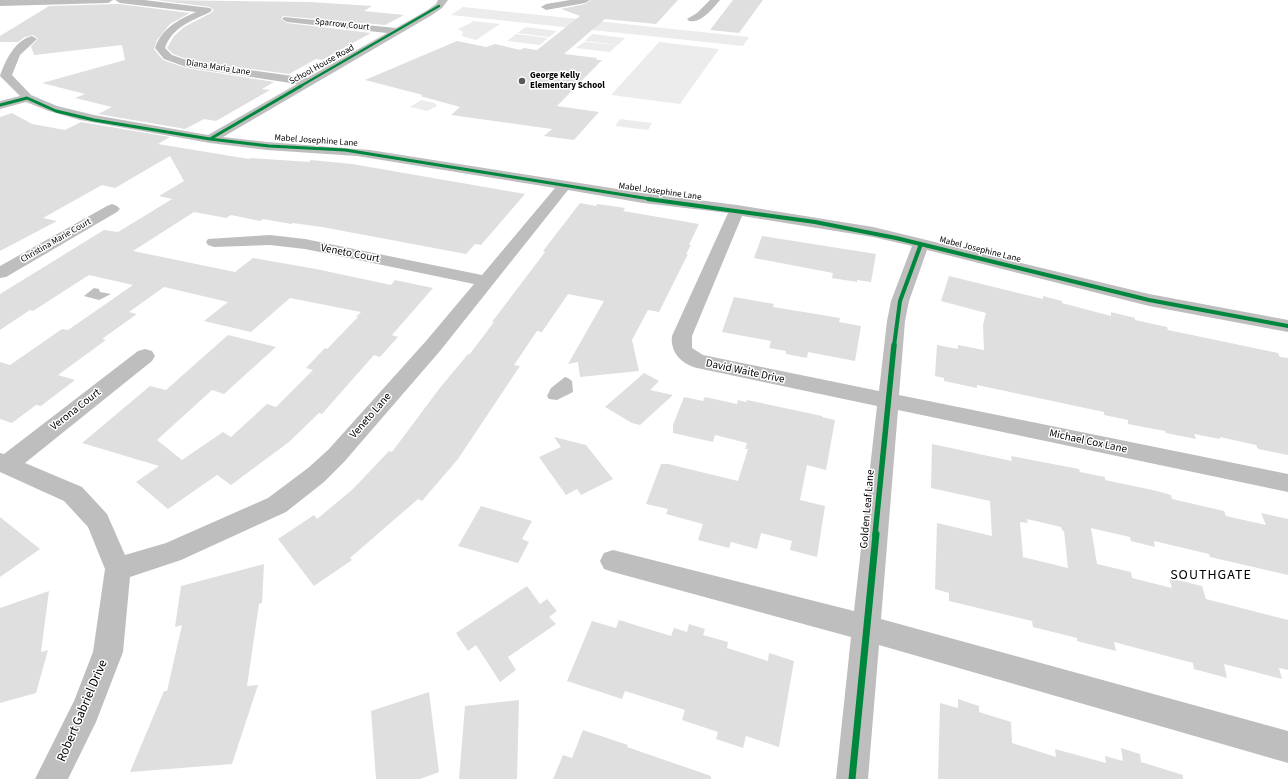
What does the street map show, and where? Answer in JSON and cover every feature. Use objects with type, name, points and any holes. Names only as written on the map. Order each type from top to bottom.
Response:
[{"type":"street","points":[[0,3],[108,0]]},
{"type":"street","name":"Diana Maria Lane","points":[[120,0],[207,10],[172,28],[162,39],[160,48],[168,57],[190,65],[308,82]]},
{"type":"street","name":"School House Road","points":[[210,139],[439,6],[443,0]]},
{"type":"street","points":[[546,7],[585,0]]},
{"type":"street","points":[[692,19],[700,15],[715,0]]},
{"type":"street","name":"Sparrow Court","points":[[287,19],[397,31]]},
{"type":"street","points":[[0,105],[27,98],[23,92],[6,76],[9,64],[16,53],[25,43],[32,39]]},
{"type":"street","name":"Mabel Josephine Lane","points":[[27,98],[56,111],[87,118],[210,139],[269,146],[345,150],[643,198],[737,210],[858,230],[1149,300],[1288,326]]},
{"type":"street","name":"Veneto Lane","points":[[118,569],[172,552],[249,518],[277,504],[316,475],[336,456],[428,352],[565,185]]},
{"type":"street","name":"Christina Marie Court","points":[[0,273],[112,209]]},
{"type":"street","name":"David Waite Drive","points":[[737,210],[682,336],[680,344],[682,349],[688,356],[697,361],[889,402]]},
{"type":"street","name":"Veneto Court","points":[[214,242],[270,240],[305,244],[486,281]]},
{"type":"street","name":"Golden Leaf Lane","points":[[852,779],[896,321],[900,300],[921,244]]},
{"type":"street","name":"Verona Court","points":[[4,463],[145,356]]},
{"type":"street","name":"Michael Cox Lane","points":[[889,402],[1288,483]]},
{"type":"street","points":[[4,463],[73,494],[98,521],[118,569]]},
{"type":"street","points":[[613,561],[818,614],[1288,747]]},
{"type":"street","name":"Robert Gabriel Drive","points":[[51,779],[85,711],[108,652],[118,569]]},
{"type":"shaded area","points":[[463,7],[749,37],[743,46],[451,15]]},
{"type":"shaded area","points":[[473,21],[500,24],[476,40],[462,36],[463,32],[458,29]]},
{"type":"shaded area","points":[[526,27],[557,31],[549,37],[517,33]]},
{"type":"shaded area","points":[[516,34],[548,38],[540,45],[507,41]]},
{"type":"shaded area","points":[[592,34],[625,38],[618,45],[585,41]]},
{"type":"shaded area","points":[[584,42],[617,45],[610,52],[576,48]]},
{"type":"shaded area","points":[[659,42],[719,49],[680,104],[611,95]]},
{"type":"shaded area","points":[[421,100],[435,103],[437,106],[427,111],[410,107]]},
{"type":"shaded area","points":[[620,119],[652,123],[648,130],[615,126]]},
{"type":"shaded area","points":[[94,288],[99,289],[100,292],[111,294],[99,300],[84,296]]},
{"type":"shaded area","points":[[565,377],[572,381],[573,392],[557,400],[549,399],[547,396],[551,388]]},
{"type":"building","points":[[156,0],[310,2],[372,6],[364,11],[404,15],[385,25],[283,16],[281,19],[287,23],[371,33],[322,60],[316,59],[289,74],[192,61],[173,54],[167,48],[174,36],[184,27],[214,10],[210,7]]},
{"type":"building","points":[[591,0],[678,0],[656,24],[605,19],[564,54],[602,60],[557,106],[599,112],[574,140],[544,136],[552,129],[451,115],[460,107],[420,96],[423,95],[365,80],[457,41],[486,47],[495,44],[520,50],[524,48],[537,50],[580,16],[561,9],[585,4]]},
{"type":"building","points":[[733,0],[763,0],[739,33],[710,30]]},
{"type":"building","points":[[119,4],[190,13],[170,24],[157,40],[154,49],[163,60],[186,68],[274,82],[262,89],[270,90],[216,121],[204,119],[185,129],[98,114],[112,107],[75,98],[85,94],[42,83],[125,60],[122,45],[34,55],[31,46],[38,39],[33,35],[25,37],[18,42],[0,42],[0,36],[49,6]]},
{"type":"building","points":[[12,113],[32,124],[65,130],[81,122],[170,137],[158,144],[249,159],[309,162],[311,160],[352,164],[525,194],[481,245],[475,244],[466,254],[322,227],[263,219],[260,221],[231,215],[226,218],[194,212],[133,251],[235,272],[253,258],[316,269],[391,285],[395,280],[433,288],[392,335],[398,337],[380,357],[374,355],[322,414],[319,413],[289,442],[231,485],[217,475],[168,509],[136,482],[159,466],[82,443],[150,386],[166,390],[228,335],[276,347],[224,394],[212,390],[157,440],[182,460],[223,432],[231,437],[267,404],[276,407],[313,370],[306,368],[325,348],[327,349],[361,312],[290,298],[251,332],[204,321],[228,302],[164,287],[129,312],[137,314],[102,339],[106,340],[58,375],[75,380],[41,406],[36,405],[12,423],[0,419],[0,362],[10,365],[62,329],[68,330],[133,285],[89,275],[33,311],[30,310],[0,330],[0,294],[104,230],[118,232],[172,199],[159,196],[184,181],[170,156],[115,188],[102,185],[43,218],[57,221],[0,251],[0,117]]},
{"type":"building","points":[[580,203],[596,206],[597,204],[625,208],[623,211],[699,224],[689,245],[691,245],[686,254],[688,254],[659,312],[648,310],[632,340],[639,371],[580,377],[578,362],[568,364],[604,301],[568,294],[542,332],[537,331],[514,365],[520,366],[458,459],[422,501],[418,499],[350,558],[352,560],[314,586],[278,539],[314,515],[317,519],[353,489],[389,451],[392,452],[439,389],[468,354],[469,355],[494,322],[492,322],[545,252],[543,251]]},
{"type":"building","points":[[762,236],[876,254],[871,282],[857,280],[857,282],[832,278],[833,273],[754,258]]},
{"type":"building","points":[[949,276],[1043,299],[1043,296],[1062,301],[1062,303],[1111,316],[1111,312],[1135,318],[1135,320],[1167,327],[1168,330],[1278,353],[1280,357],[1288,358],[1288,455],[1258,449],[1256,445],[1220,437],[1220,439],[1194,434],[1196,439],[1166,433],[1165,431],[1128,424],[1128,420],[1104,415],[1104,412],[977,385],[977,388],[944,381],[944,378],[935,376],[937,345],[958,349],[958,345],[984,350],[983,325],[986,313],[941,301]]},
{"type":"building","points":[[734,297],[774,304],[773,307],[840,318],[839,322],[861,326],[855,361],[808,352],[807,358],[786,354],[786,351],[769,348],[771,341],[722,332]]},
{"type":"building","points":[[644,373],[659,381],[650,390],[673,395],[640,425],[632,423],[605,407]]},
{"type":"building","points":[[684,397],[703,401],[705,397],[737,404],[738,400],[746,402],[747,400],[835,420],[826,470],[807,465],[800,500],[825,506],[817,557],[790,550],[792,541],[761,533],[757,549],[731,542],[729,548],[698,540],[703,524],[666,514],[668,509],[646,504],[661,464],[668,464],[738,481],[748,449],[745,449],[747,443],[715,435],[713,442],[673,433],[673,425]]},
{"type":"building","points":[[554,437],[586,445],[613,479],[581,495],[577,489],[566,495],[539,457],[561,447]]},
{"type":"building","points":[[932,444],[1012,461],[1011,456],[1079,469],[1080,472],[1105,477],[1105,480],[1157,491],[1171,495],[1172,499],[1224,511],[1226,516],[1266,525],[1261,513],[1288,519],[1288,575],[1210,557],[1209,554],[1154,541],[1155,547],[1131,541],[1130,537],[1091,528],[1097,564],[1131,572],[1132,578],[1172,588],[1169,578],[1202,586],[1206,599],[1288,620],[1288,670],[1279,668],[1282,679],[1224,664],[1227,678],[1194,669],[1193,663],[1114,642],[1116,651],[1077,641],[1077,638],[1033,627],[1032,621],[949,601],[949,593],[935,589],[937,523],[992,536],[990,501],[931,488]],"holes":[[[1027,519],[1061,527],[1064,531],[1068,568],[1023,557],[1020,522],[1028,523]]]},
{"type":"building","points":[[481,506],[532,521],[522,539],[529,542],[518,563],[458,546]]},
{"type":"building","points":[[0,517],[40,549],[0,577]]},
{"type":"building","points":[[264,564],[262,603],[259,604],[247,686],[258,685],[232,764],[130,772],[164,691],[167,691],[182,625],[175,627],[181,586]]},
{"type":"building","points":[[527,586],[540,604],[547,599],[557,611],[549,617],[556,624],[508,657],[516,670],[500,682],[476,645],[468,651],[456,633]]},
{"type":"building","points":[[49,591],[41,652],[48,650],[36,693],[0,703],[0,608]]},
{"type":"building","points":[[619,620],[671,636],[674,628],[687,632],[689,624],[705,629],[703,635],[728,642],[727,648],[768,661],[769,653],[794,661],[779,747],[746,736],[743,748],[716,739],[718,732],[682,720],[685,710],[625,691],[622,699],[567,681],[592,621],[616,628]]},
{"type":"building","points":[[429,692],[439,772],[420,779],[376,779],[371,711]]},
{"type":"building","points":[[958,699],[979,706],[979,712],[1011,722],[1012,743],[1056,757],[1055,749],[1106,763],[1105,756],[1123,761],[1121,748],[1140,754],[1141,762],[1183,775],[1183,779],[938,779],[940,703],[958,708]]},
{"type":"building","points":[[519,700],[517,779],[459,779],[465,706]]},
{"type":"building","points":[[583,730],[711,776],[711,779],[553,779],[563,755],[572,758]]},
{"type":"cycle path","points":[[210,139],[439,6]]},
{"type":"cycle path","points":[[0,105],[27,98],[56,111],[94,120],[210,139],[269,146],[345,150],[643,198],[815,222],[896,238],[1149,300],[1288,326]]},
{"type":"cycle path","points":[[852,779],[896,321],[900,301],[921,244]]},
{"type":"place","name":"George Kelly Elementary School","points":[[522,81]]},
{"type":"district","name":"SOUTHGATE","points":[[1211,576]]}]
